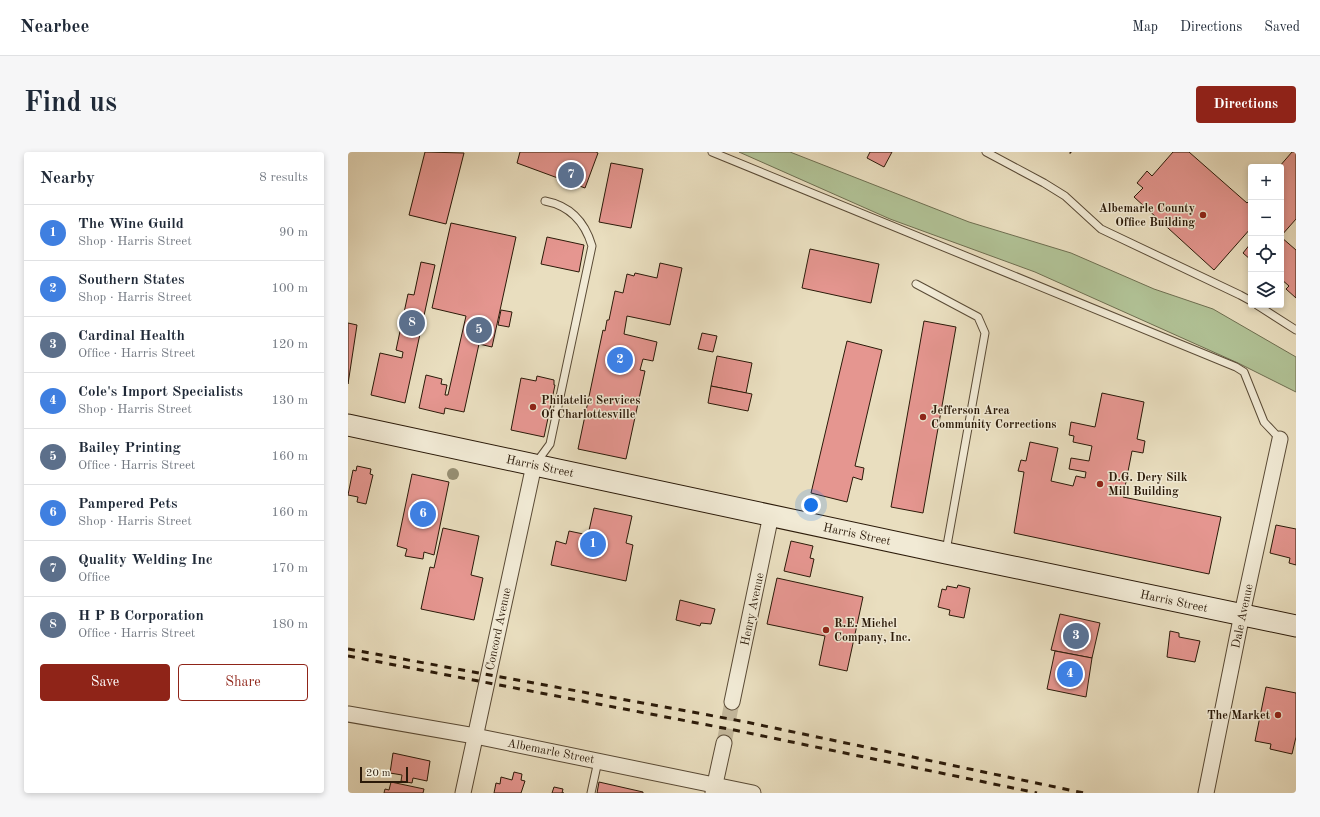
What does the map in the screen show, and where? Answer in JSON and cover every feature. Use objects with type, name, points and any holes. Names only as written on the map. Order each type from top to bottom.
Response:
[{"type":"street","name":"Harris Street","points":[[348,425],[1296,626]]},
{"type":"street","name":"Dale Avenue","points":[[1206,793],[1242,614],[1280,439]]},
{"type":"street","name":"Concord Avenue","points":[[463,793],[534,465]]},
{"type":"street","name":"Henry Avenue","points":[[732,702],[771,515]]},
{"type":"street","name":"Albemarle Street","points":[[348,714],[475,736],[598,760],[714,789],[753,793]]},
{"type":"street","points":[[714,789],[724,743]]},
{"type":"lane","points":[[712,152],[1236,367],[1244,372],[1264,422],[1280,439]]},
{"type":"lane","points":[[986,152],[1044,182],[1065,196],[1101,229],[1248,300]]},
{"type":"lane","points":[[534,465],[550,444],[592,246],[588,232],[578,218],[567,209],[545,201]]},
{"type":"lane","points":[[916,284],[978,317],[985,333],[946,553]]},
{"type":"lane","points":[[1261,308],[1296,330]]},
{"type":"lane","points":[[591,793],[598,760]]},
{"type":"green space","points":[[739,152],[790,152],[969,222],[1071,253],[1154,289],[1213,309],[1296,357],[1296,392],[1238,363],[1035,272],[890,219]]},
{"type":"building","points":[[425,152],[464,153],[446,224],[409,215]]},
{"type":"building","points":[[520,152],[598,153],[585,188],[517,163]]},
{"type":"building","points":[[870,152],[892,152],[884,167],[867,158]]},
{"type":"building","name":"Albemarle County Office Building","points":[[1173,152],[1189,152],[1247,203],[1248,202],[1248,231],[1214,270],[1134,197],[1143,188],[1137,183],[1147,171],[1152,176]]},
{"type":"building","points":[[1292,152],[1296,152],[1296,219],[1284,233],[1284,164],[1282,164]]},
{"type":"building","points":[[611,163],[643,169],[631,228],[599,222]]},
{"type":"building","points":[[451,223],[516,237],[492,347],[479,344],[464,412],[445,408],[444,414],[419,408],[426,375],[442,379],[441,384],[447,385],[445,395],[448,395],[466,316],[432,308]]},
{"type":"building","points":[[547,237],[584,245],[579,272],[541,264]]},
{"type":"building","points":[[1284,240],[1296,250],[1296,298],[1286,289],[1289,286],[1284,282]]},
{"type":"building","points":[[1248,247],[1248,257],[1243,253]]},
{"type":"building","points":[[810,249],[879,264],[871,303],[802,288]]},
{"type":"building","points":[[421,262],[435,265],[405,403],[371,395],[380,353],[402,358],[403,352],[396,350],[408,294],[414,295]]},
{"type":"building","points":[[660,263],[682,268],[670,325],[627,316],[624,334],[657,342],[653,361],[643,359],[640,370],[645,371],[626,459],[578,449],[603,330],[605,331],[607,320],[609,320],[615,291],[623,293],[627,274],[634,276],[635,273],[657,278]]},
{"type":"building","points":[[501,310],[512,312],[509,327],[498,325]]},
{"type":"building","name":"Jefferson Area Community Corrections","points":[[924,321],[956,327],[923,513],[891,507]]},
{"type":"building","points":[[348,323],[357,325],[348,384]]},
{"type":"building","points":[[702,333],[717,336],[713,352],[698,349]]},
{"type":"building","points":[[847,341],[882,350],[855,466],[864,468],[862,480],[853,477],[847,502],[811,493]]},
{"type":"building","points":[[717,356],[752,363],[746,393],[711,386]]},
{"type":"building","name":"Philatelic Services Of Charlottesville","points":[[537,376],[554,380],[555,385],[544,437],[511,430],[521,378],[536,381]]},
{"type":"building","points":[[711,386],[752,394],[748,411],[708,403]]},
{"type":"building","name":"D.G. Dery Silk Mill Building","points":[[1102,393],[1144,402],[1137,439],[1145,441],[1143,453],[1132,451],[1123,497],[1221,517],[1209,574],[1014,533],[1024,472],[1018,471],[1021,460],[1026,461],[1030,442],[1058,448],[1051,481],[1073,486],[1076,476],[1085,478],[1086,472],[1069,469],[1071,458],[1089,461],[1092,446],[1073,442],[1074,436],[1069,435],[1071,422],[1095,427]]},
{"type":"building","points":[[357,466],[371,469],[370,474],[373,475],[366,504],[357,502],[358,497],[348,495],[353,470],[356,471]]},
{"type":"building","points":[[412,474],[449,482],[434,555],[424,552],[423,559],[405,556],[407,549],[397,546]]},
{"type":"building","points":[[594,508],[632,516],[626,543],[633,545],[626,581],[551,565],[556,541],[566,544],[569,531],[588,535]]},
{"type":"building","points":[[1276,525],[1296,529],[1296,565],[1289,563],[1290,558],[1270,553]]},
{"type":"building","points":[[443,528],[479,536],[471,575],[483,578],[474,620],[421,609],[430,567],[434,568]]},
{"type":"building","points":[[791,541],[813,546],[810,558],[814,559],[810,577],[784,571]]},
{"type":"building","name":"R.E. Michel Company, Inc.","points":[[777,578],[863,597],[847,671],[819,665],[825,636],[767,624]]},
{"type":"building","points":[[958,585],[970,588],[964,618],[949,615],[950,610],[938,607],[942,589],[946,590],[947,586],[957,588]]},
{"type":"building","points":[[680,600],[715,609],[711,624],[701,623],[700,626],[676,620]]},
{"type":"building","points":[[1060,614],[1100,623],[1092,658],[1051,650]]},
{"type":"building","points":[[1170,631],[1179,633],[1179,637],[1200,641],[1195,662],[1167,657]]},
{"type":"building","points":[[1055,651],[1092,658],[1086,697],[1047,689]]},
{"type":"building","name":"The Market","points":[[1266,687],[1296,693],[1296,737],[1292,754],[1270,749],[1271,744],[1255,741]]},
{"type":"building","points":[[393,753],[430,761],[427,781],[413,778],[412,783],[401,781],[402,775],[390,773]]},
{"type":"building","points":[[514,772],[522,774],[521,780],[525,781],[521,793],[494,793],[496,783],[500,784],[501,777],[512,780]]},
{"type":"building","points":[[391,782],[424,789],[423,793],[384,793],[385,789],[389,790]]},
{"type":"building","points":[[599,782],[643,792],[643,793],[597,793]]},
{"type":"building","points":[[554,787],[563,789],[562,793],[552,793]]},
{"type":"tunnel","points":[[724,743],[732,702]]},
{"type":"railway","points":[[348,649],[741,721],[1084,793]]},
{"type":"railway","points":[[348,656],[739,731],[1037,793]]},
{"type":"place","name":"Quality Welding Inc","points":[[571,175]]},
{"type":"place","name":"Albemarle County Office Building","points":[[1203,215]]},
{"type":"place","name":"H P B Corporation","points":[[412,323]]},
{"type":"place","name":"Bailey Printing","points":[[479,330]]},
{"type":"place","name":"Southern States","points":[[620,360]]},
{"type":"place","name":"Philatelic Services Of Charlottesville","points":[[533,407]]},
{"type":"place","name":"Jefferson Area Community Corrections","points":[[923,417]]},
{"type":"place","name":"D.G. Dery Silk Mill Building","points":[[1100,484]]},
{"type":"place","name":"Pampered Pets","points":[[423,514]]},
{"type":"place","name":"The Wine Guild","points":[[593,544]]},
{"type":"place","name":"R.E. Michel Company, Inc.","points":[[826,630]]},
{"type":"place","name":"Cardinal Health","points":[[1076,636]]},
{"type":"place","name":"Cole's Import Specialists","points":[[1070,674]]},
{"type":"place","name":"The Market","points":[[1278,715]]}]
